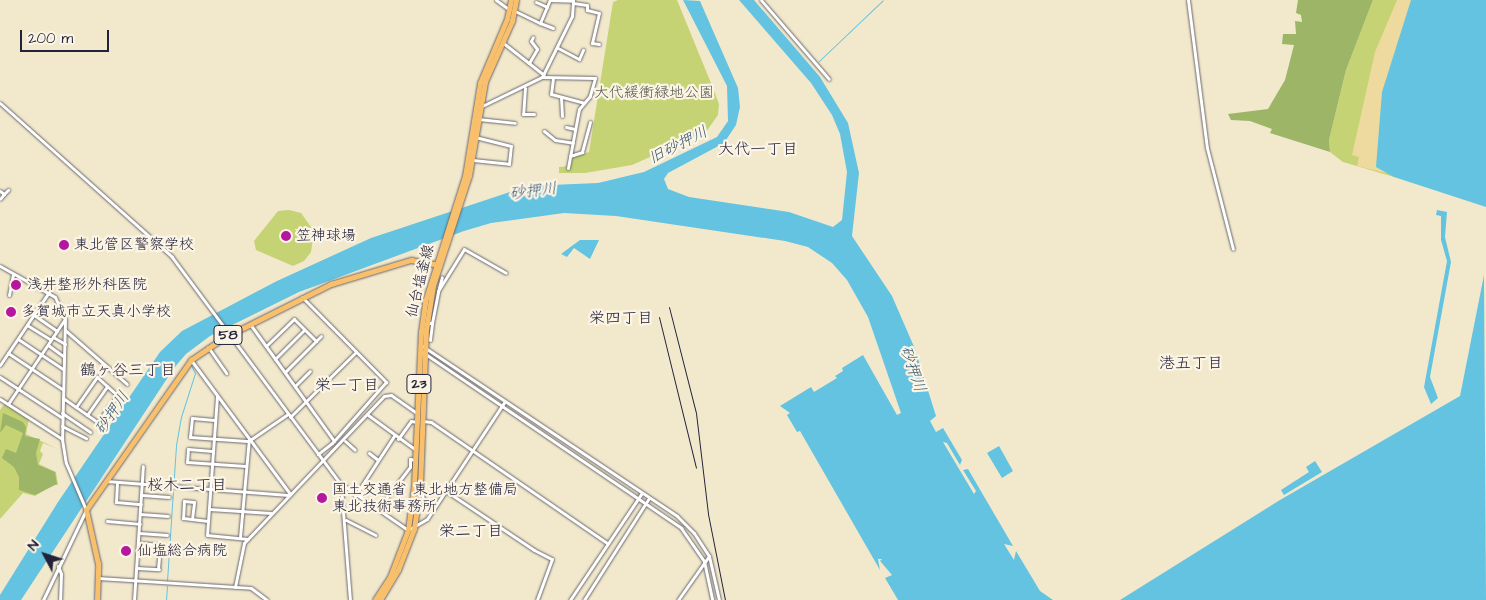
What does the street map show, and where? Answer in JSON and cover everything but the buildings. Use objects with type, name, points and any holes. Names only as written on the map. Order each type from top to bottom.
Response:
[{"type":"main road","name":"仙台塩釜線","points":[[458,204],[468,161],[484,70],[512,11],[511,0]]},
{"type":"main road","name":"仙台塩釜線","points":[[380,600],[398,570],[411,529],[420,486],[420,421],[418,414],[425,302],[472,160],[476,137],[476,107],[502,42],[516,0]]},
{"type":"main road","name":"58","points":[[86,510],[191,360],[208,347],[230,332],[331,284],[404,262],[417,260],[437,264]]},
{"type":"main road","name":"仙台塩釜線","points":[[375,600],[392,572],[411,529],[416,450],[426,348],[437,264]]},
{"type":"main road","points":[[86,510],[96,551],[97,600]]},
{"type":"street","points":[[496,0],[512,11],[553,28]]},
{"type":"street","points":[[540,23],[550,0],[573,1],[587,5],[587,10],[599,13],[592,43],[599,44]]},
{"type":"street","points":[[761,0],[829,79]]},
{"type":"street","points":[[1188,0],[1205,140],[1233,249]]},
{"type":"street","points":[[476,107],[525,87],[543,76],[572,16],[573,1]]},
{"type":"street","points":[[536,2],[547,7]]},
{"type":"street","points":[[529,63],[537,49],[531,41],[533,37]]},
{"type":"street","points":[[502,42],[543,76],[553,78],[595,78],[590,96],[579,110],[568,168]]},
{"type":"street","points":[[558,48],[579,59],[583,50]]},
{"type":"street","points":[[553,78],[551,94],[584,103]]},
{"type":"street","points":[[525,87],[524,114],[534,114]]},
{"type":"street","points":[[562,97],[562,116]]},
{"type":"street","points":[[0,103],[172,257],[214,310],[340,483],[353,495],[377,510],[411,529],[424,523],[505,401]]},
{"type":"street","points":[[477,119],[515,123]]},
{"type":"street","points":[[570,156],[582,152],[590,122]]},
{"type":"street","points":[[566,127],[575,129]]},
{"type":"street","points":[[544,131],[555,140],[573,143]]},
{"type":"street","points":[[472,160],[509,164],[511,146],[476,137]]},
{"type":"street","points":[[0,190],[4,194]]},
{"type":"street","points":[[0,199],[8,190]]},
{"type":"street","points":[[438,291],[464,249],[506,273]]},
{"type":"street","points":[[1,267],[49,292],[61,304],[65,319],[62,439],[73,479],[86,510],[42,600]]},
{"type":"street","points":[[9,295],[13,274]]},
{"type":"street","points":[[430,340],[429,323],[442,277]]},
{"type":"street","points":[[0,365],[49,292]]},
{"type":"street","points":[[302,297],[386,382],[334,442],[318,454]]},
{"type":"street","points":[[34,315],[57,331]]},
{"type":"street","points":[[266,346],[294,318],[316,341]]},
{"type":"street","points":[[8,404],[65,319]]},
{"type":"street","points":[[250,324],[334,442]]},
{"type":"street","points":[[28,325],[65,344]]},
{"type":"street","points":[[65,330],[127,384]]},
{"type":"street","points":[[275,359],[304,330]]},
{"type":"street","points":[[285,372],[321,336]]},
{"type":"street","points":[[18,339],[64,369]]},
{"type":"street","points":[[48,345],[64,356]]},
{"type":"street","points":[[421,345],[642,493],[690,528],[709,556],[719,600]]},
{"type":"street","points":[[208,347],[226,373]]},
{"type":"street","points":[[421,351],[682,528],[704,561],[712,600]]},
{"type":"street","points":[[214,420],[192,418],[190,437],[248,440],[289,415],[306,402],[356,352]]},
{"type":"street","points":[[8,353],[62,389]]},
{"type":"street","points":[[191,360],[289,495]]},
{"type":"street","points":[[295,386],[310,371]]},
{"type":"street","points":[[0,377],[62,418]]},
{"type":"street","points":[[76,407],[97,378],[117,395],[98,422]]},
{"type":"street","points":[[469,384],[472,379]]},
{"type":"street","points":[[87,415],[107,386]]},
{"type":"street","points":[[235,587],[241,549],[248,539],[322,460],[344,441],[389,394],[418,414]]},
{"type":"street","points":[[217,396],[207,535],[248,539]]},
{"type":"street","points":[[62,398],[103,426]]},
{"type":"street","points":[[0,399],[62,439]]},
{"type":"street","points":[[62,413],[90,432]]},
{"type":"street","points":[[368,415],[398,440],[416,450]]},
{"type":"street","points":[[398,440],[411,422],[431,422],[607,543]]},
{"type":"street","points":[[62,426],[86,438]]},
{"type":"street","points":[[353,495],[394,436]]},
{"type":"street","points":[[240,537],[248,440]]},
{"type":"street","points":[[344,441],[355,450]]},
{"type":"street","points":[[212,451],[188,449],[187,462],[246,466]]},
{"type":"street","points":[[369,453],[378,460]]},
{"type":"street","points":[[377,510],[410,467],[410,460],[416,460]]},
{"type":"street","points":[[134,600],[143,466]]},
{"type":"street","points":[[106,481],[117,484],[289,495]]},
{"type":"street","points":[[340,483],[344,495],[350,600]]},
{"type":"street","points":[[117,484],[116,502],[141,504]]},
{"type":"street","points":[[420,486],[422,499],[434,508]]},
{"type":"street","points":[[446,491],[534,550],[552,559],[537,600]]},
{"type":"street","points":[[570,600],[642,493]]},
{"type":"street","points":[[142,495],[169,497]]},
{"type":"street","points":[[344,495],[353,495]]},
{"type":"street","points":[[584,600],[647,504],[649,498]]},
{"type":"street","points":[[192,519],[194,502],[184,501],[183,518],[208,521]]},
{"type":"street","points":[[209,509],[272,514]]},
{"type":"street","points":[[140,514],[168,516]]},
{"type":"street","points":[[346,520],[375,535]]},
{"type":"street","points":[[107,521],[140,524]]},
{"type":"street","points":[[139,533],[167,535]]},
{"type":"street","points":[[139,543],[159,544]]},
{"type":"street","points":[[678,600],[709,556]]},
{"type":"street","points":[[137,568],[159,569],[159,558]]},
{"type":"street","points":[[58,566],[61,574],[60,600]]},
{"type":"street","points":[[98,578],[251,588],[266,600]]},
{"type":"green space","name":"大代緩衝緑地公園","points":[[618,0],[677,0],[719,104],[718,115],[706,132],[632,165],[585,173],[559,173],[559,167],[571,166],[572,157],[589,152],[613,2]]},
{"type":"green space","points":[[1298,0],[1373,0],[1346,70],[1329,140],[1330,152],[1270,133],[1272,129],[1250,121],[1231,120],[1228,114],[1268,109],[1285,80],[1294,45],[1282,44],[1283,34],[1296,34],[1295,21],[1302,22],[1301,15],[1296,13]]},
{"type":"green space","points":[[1373,0],[1411,0],[1380,118],[1394,177],[1343,162],[1330,152],[1329,140],[1346,70]]},
{"type":"green space","name":"笠神球場","points":[[289,210],[301,213],[314,231],[311,252],[304,261],[293,266],[256,250],[254,241],[278,211]]},
{"type":"green space","points":[[5,403],[29,419],[26,434],[58,449],[43,443],[40,451],[43,454],[39,464],[56,472],[58,485],[53,485],[35,496],[23,493],[0,519],[0,410]]},
{"type":"green space","points":[[3,413],[23,422],[26,427],[25,436],[40,439],[36,453],[38,465],[55,472],[57,484],[35,495],[19,490],[19,477],[14,467],[2,458],[6,449],[16,453],[23,433],[6,425],[0,433]]},
{"type":"sand","points":[[1397,0],[1423,0],[1386,137],[1386,173],[1357,166],[1359,157],[1352,155],[1375,52]]},
{"type":"water","name":"砂押川","points":[[683,0],[700,1],[738,88],[740,107],[736,125],[724,143],[668,173],[664,179],[668,189],[689,197],[789,212],[833,227],[842,220],[847,172],[840,134],[832,115],[811,83],[739,0],[754,0],[820,77],[848,123],[859,173],[852,236],[892,296],[915,349],[936,416],[930,421],[936,432],[943,428],[962,460],[960,465],[947,443],[943,442],[974,494],[976,491],[963,470],[968,469],[1013,546],[1004,544],[1014,560],[1016,551],[1040,591],[1053,600],[898,600],[885,578],[892,575],[880,561],[882,559],[878,559],[880,570],[800,431],[797,432],[787,415],[790,413],[780,406],[811,387],[814,392],[837,378],[835,376],[843,371],[842,368],[863,355],[897,415],[901,413],[868,317],[847,280],[832,263],[808,247],[785,241],[616,216],[564,213],[491,223],[464,231],[299,292],[210,336],[186,354],[174,368],[21,600],[0,600],[0,595],[58,502],[160,352],[182,331],[277,281],[371,238],[528,186],[598,183],[644,172],[717,137],[728,121],[727,86]]},
{"type":"water","points":[[1411,0],[1486,0],[1486,207],[1394,177],[1376,167],[1382,92]]},
{"type":"water","points":[[1437,210],[1447,212],[1445,237],[1451,262],[1430,377],[1438,398],[1431,404],[1424,387],[1447,261],[1441,240],[1441,216],[1436,215]]},
{"type":"water","points":[[580,240],[599,240],[590,259],[574,248],[567,257],[561,254]]},
{"type":"water","points":[[1484,275],[1486,600],[1120,600],[1280,500],[1460,396]]},
{"type":"water","points":[[999,446],[1013,471],[1002,478],[987,453]]},
{"type":"water","points":[[1315,461],[1322,472],[1284,495],[1281,490],[1309,472],[1306,467]]},
{"type":"waterway","points":[[819,61],[883,0]]},
{"type":"waterway","points":[[167,581],[176,445],[181,417],[195,373],[191,365]]},
{"type":"waterway","points":[[166,600],[167,586]]},
{"type":"railway","points":[[669,307],[696,413],[708,514],[725,600]]},
{"type":"railway","points":[[659,317],[696,468]]},
{"type":"place","name":"笠神球場","points":[[286,236]]},
{"type":"place","name":"東北管区警察学校","points":[[64,245]]},
{"type":"place","name":"浅井整形外科医院","points":[[16,285]]},
{"type":"place","name":"多賀城市立天真小学校","points":[[11,312]]},
{"type":"place","name":"国土交通省 東北地方整備局 東北技術事務所","points":[[322,498]]},
{"type":"place","name":"仙塩総合病院","points":[[126,551]]},
{"type":"district","name":"大代一丁目","points":[[758,149]]},
{"type":"district","name":"栄四丁目","points":[[621,318]]},
{"type":"district","name":"港五丁目","points":[[1191,363]]},
{"type":"district","name":"鶴ヶ谷三丁目","points":[[128,370]]},
{"type":"district","name":"栄一丁目","points":[[347,385]]},
{"type":"district","name":"桜木二丁目","points":[[187,485]]},
{"type":"district","name":"栄二丁目","points":[[471,531]]},
{"type":"water label","name":"旧砂押川","points":[[678,145]]}]
